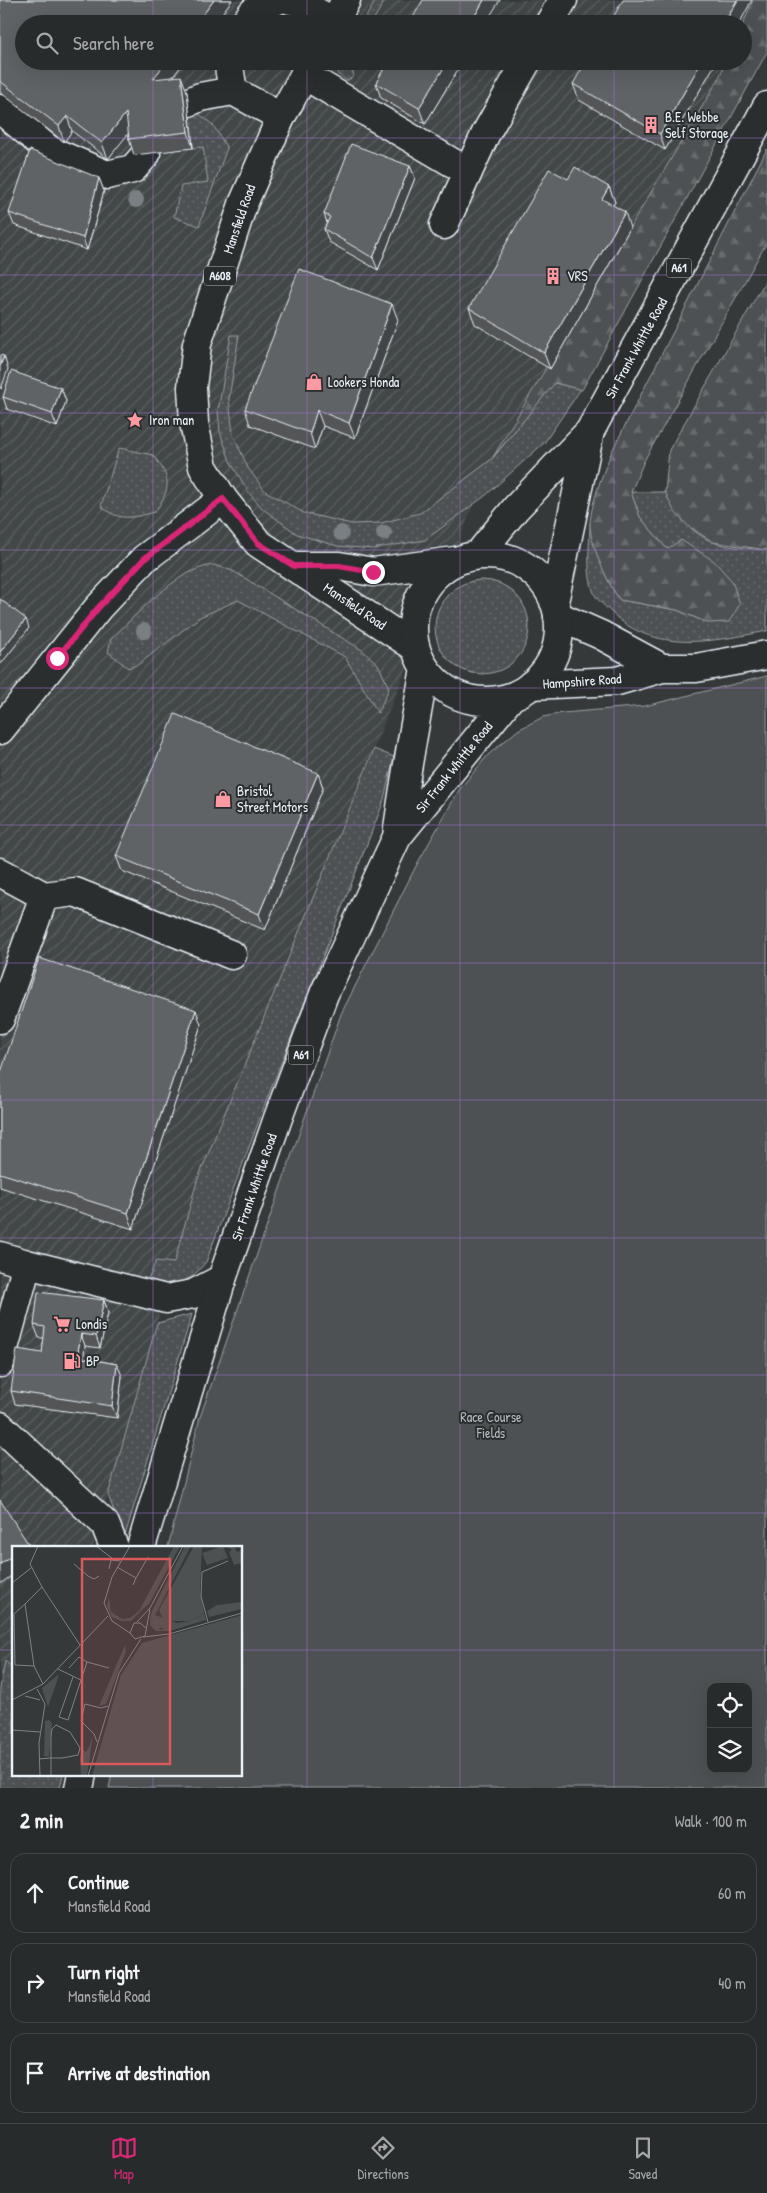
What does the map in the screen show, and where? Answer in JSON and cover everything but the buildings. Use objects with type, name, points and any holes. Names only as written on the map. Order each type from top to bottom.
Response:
[{"type":"main road","points":[[555,15],[563,0]]},
{"type":"main road","points":[[252,15],[275,1],[299,2],[338,15]]},
{"type":"main road","points":[[230,70],[233,91]]},
{"type":"main road","name":"Mansfield Road","points":[[307,70],[281,117],[243,204],[197,344],[192,387],[194,423],[202,467],[223,499],[258,543],[294,566],[420,657]]},
{"type":"main road","points":[[311,70],[453,163],[468,170]]},
{"type":"main road","points":[[444,225],[482,141],[522,70]]},
{"type":"main road","points":[[188,102],[200,96],[233,91],[281,117]]},
{"type":"main road","name":"Sir Frank Whittle Road","points":[[467,558],[590,431],[767,106]]},
{"type":"main road","points":[[0,110],[49,150],[107,175],[133,169],[146,154]]},
{"type":"main road","name":"Sir Frank Whittle Road","points":[[556,609],[590,431]]},
{"type":"main road","points":[[0,730],[98,608],[144,559],[223,499]]},
{"type":"main road","points":[[502,556],[524,566],[542,581],[556,609],[559,635],[554,654],[545,671],[521,691],[487,701],[463,697],[441,686],[420,657],[412,626],[416,606],[429,583],[438,572],[467,558],[502,556]]},
{"type":"main road","name":"Mansfield Road","points":[[294,566],[339,566],[373,572],[467,558]]},
{"type":"main road","name":"Hampshire Road","points":[[556,609],[662,668]]},
{"type":"main road","name":"Hampshire Road","points":[[521,691],[616,681],[662,668],[696,668],[767,655]]},
{"type":"main road","name":"Sir Frank Whittle Road","points":[[397,838],[405,773],[414,736],[420,657]]},
{"type":"main road","name":"Sir Frank Whittle Road","points":[[141,1546],[222,1279],[278,1118],[324,994],[397,838],[521,691]]},
{"type":"main road","points":[[0,872],[44,896],[75,892],[232,955]]},
{"type":"main road","points":[[0,1019],[44,896]]},
{"type":"main road","points":[[0,1256],[166,1299],[192,1294],[222,1279]]},
{"type":"main road","points":[[0,1363],[27,1264]]},
{"type":"main road","points":[[0,1426],[106,1524],[114,1546]]},
{"type":"shaded area","points":[[0,0],[753,0],[747,15],[15,15],[15,70],[722,70],[493,457],[197,1181],[93,1546],[12,1546],[12,1776],[0,1788]]},
{"type":"green space","points":[[376,0],[385,0],[376,15],[367,15]]},
{"type":"green space","points":[[753,0],[767,0],[767,52],[582,390],[555,383],[493,457],[722,70],[752,70],[752,15],[747,15]]},
{"type":"green space","points":[[338,70],[352,70],[354,76],[347,81],[338,74]]},
{"type":"green space","points":[[190,113],[198,113],[213,125],[227,148],[199,226],[174,217],[181,186],[208,182],[203,147],[193,148]]},
{"type":"green space","points":[[767,149],[767,242],[644,461],[631,492],[640,517],[667,549],[681,540],[714,561],[732,581],[740,604],[729,622],[708,623],[677,610],[620,600],[610,584],[595,551],[590,529],[591,512],[612,451]]},
{"type":"green space","points":[[767,278],[767,550],[713,542],[688,526],[674,511],[665,492],[669,450]]},
{"type":"green space","points":[[231,335],[239,335],[229,399],[233,434],[248,468],[265,491],[304,513],[352,524],[381,523],[420,513],[492,459],[554,383],[581,389],[544,443],[485,496],[425,540],[372,549],[337,546],[297,534],[263,509],[249,493],[230,461],[220,432],[218,411]]},
{"type":"green space","points":[[119,448],[153,455],[164,471],[167,483],[166,490],[155,512],[133,517],[120,517],[101,506]]},
{"type":"green space","points":[[631,492],[665,492],[673,507],[684,521],[697,533],[713,542],[732,547],[767,550],[767,631],[706,641],[665,640],[646,635],[628,626],[600,602],[595,595],[590,578],[590,523],[601,563],[609,582],[620,600],[677,610],[708,623],[667,549],[640,517]]},
{"type":"green space","points":[[214,565],[233,571],[362,650],[378,664],[389,688],[378,713],[345,657],[238,600],[200,617],[139,664],[128,668],[108,652],[111,639],[158,594],[186,574]]},
{"type":"green space","points":[[473,580],[491,580],[516,593],[526,609],[529,627],[526,645],[516,661],[491,674],[473,674],[448,661],[435,636],[435,618],[448,593]]},
{"type":"green space","name":"Race Course Fields","points":[[767,676],[767,1788],[109,1788],[112,1776],[242,1776],[242,1546],[168,1546],[200,1417],[341,1014],[416,866],[459,790],[488,755],[518,730],[543,717],[563,713],[645,706]]},
{"type":"green space","points":[[374,749],[394,757],[383,803],[267,1099],[206,1262],[193,1276],[181,1283],[147,1283],[156,1261],[174,1263],[197,1181]]},
{"type":"green space","points":[[192,1314],[124,1539],[108,1495],[157,1323]]},
{"type":"green space","points":[[5,1661],[12,1667],[12,1776],[63,1776],[60,1788],[0,1788],[0,1688]]},
{"type":"place","name":"B.E. Webbe Self Storage","points":[[651,125]]},
{"type":"place","name":"VRS","points":[[553,276]]},
{"type":"place","name":"Lookers Honda","points":[[314,382]]},
{"type":"place","name":"Iron man","points":[[135,420]]},
{"type":"place","name":"Bristol Street Motors","points":[[223,799]]},
{"type":"place","name":"Londis","points":[[62,1324]]},
{"type":"place","name":"BP","points":[[72,1361]]},
{"type":"route","points":[[57,658],[98,608],[144,559],[223,499],[258,543],[294,566],[339,566],[373,572]]}]
